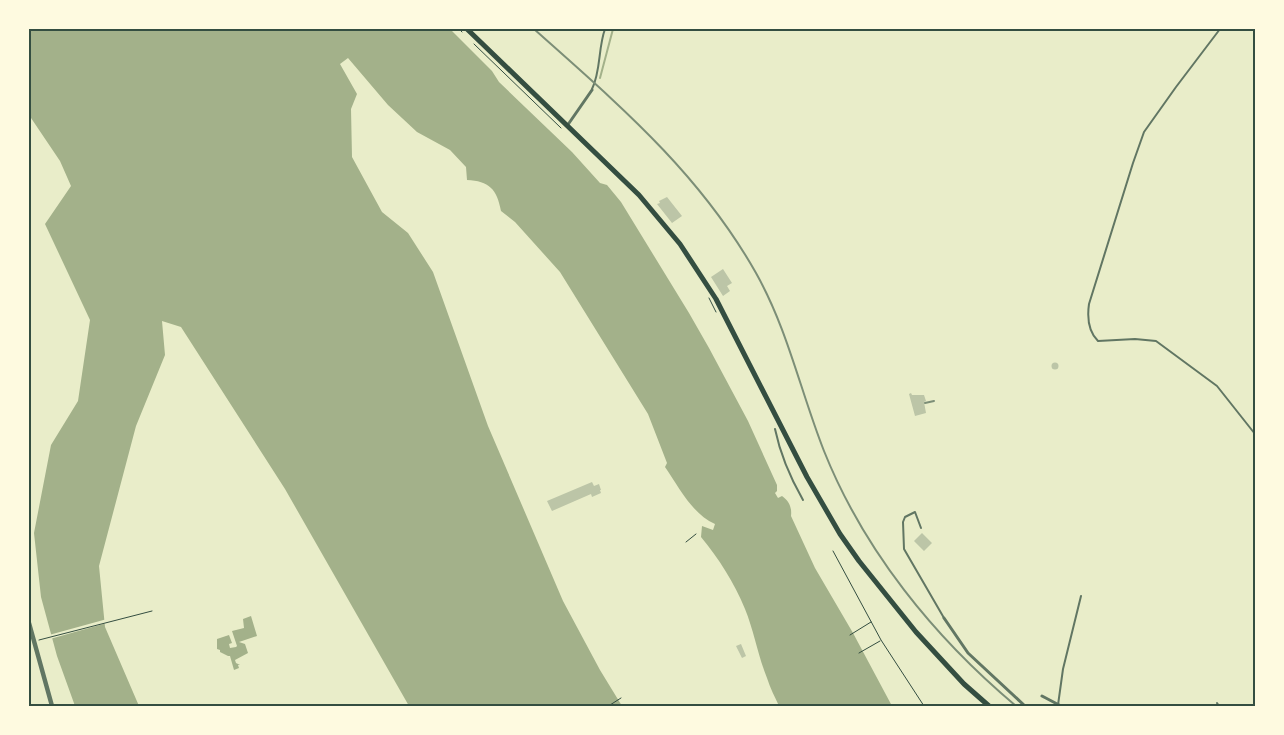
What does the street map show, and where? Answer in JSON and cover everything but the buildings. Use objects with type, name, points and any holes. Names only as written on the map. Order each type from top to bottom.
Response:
[{"type":"main road","points":[[467,29],[565,128],[639,195],[680,244],[716,299],[807,477],[840,534],[859,561],[916,632],[964,684],[989,706]]},
{"type":"street","points":[[565,128],[592,90]]},
{"type":"street","points":[[944,618],[968,653],[1025,706]]},
{"type":"street","points":[[29,623],[52,706]]},
{"type":"street","points":[[1042,696],[1059,705]]},
{"type":"lane","points":[[592,90],[597,79],[601,38],[605,29]]},
{"type":"lane","points":[[1220,29],[1144,132],[1088,312],[1091,334],[1098,341],[1135,339],[1156,341],[1216,386],[1255,434]]},
{"type":"lane","points":[[775,429],[794,485],[803,500]]},
{"type":"lane","points":[[921,528],[915,512],[905,517],[903,522],[903,548],[944,618]]},
{"type":"lane","points":[[1059,705],[1065,661],[1081,596]]},
{"type":"path","points":[[459,29],[466,36]]},
{"type":"path","points":[[473,43],[565,128]]},
{"type":"path","points":[[686,542],[696,534]]},
{"type":"path","points":[[833,550],[881,640],[924,706]]},
{"type":"path","points":[[41,639],[152,610]]},
{"type":"path","points":[[850,635],[872,622]]},
{"type":"path","points":[[859,653],[881,640]]},
{"type":"path","points":[[610,705],[622,698]]},
{"type":"shaded area","points":[[29,29],[450,29],[492,71],[499,82],[572,152],[600,183],[607,185],[621,202],[709,348],[748,421],[777,485],[775,493],[778,498],[782,496],[790,504],[791,516],[815,568],[853,633],[892,706],[779,706],[764,670],[741,599],[726,571],[701,537],[702,526],[713,530],[715,524],[699,514],[665,467],[667,463],[648,414],[560,272],[515,222],[501,211],[497,197],[491,188],[481,182],[467,180],[466,167],[450,150],[417,132],[388,105],[348,58],[340,64],[357,94],[351,109],[352,157],[382,212],[408,233],[433,272],[488,426],[563,601],[600,670],[622,706],[409,706],[285,489],[181,327],[162,321],[165,355],[136,426],[99,566],[105,627],[139,706],[75,706],[57,656],[41,597],[34,533],[51,445],[78,401],[90,320],[45,224],[71,186],[60,161],[29,115]]},
{"type":"shaded area","points":[[251,616],[257,636],[239,642],[245,644],[248,653],[235,660],[240,665],[238,665],[239,668],[234,670],[230,656],[217,649],[217,639],[229,635],[232,643],[229,644],[230,648],[236,647],[232,631],[244,628],[243,619]]},
{"type":"pier","points":[[107,619],[107,623],[50,639],[49,635]]},
{"type":"waterway","points":[[600,78],[613,29]]},
{"type":"railway","points":[[534,29],[655,141],[683,171],[734,237],[756,273],[777,316],[824,451],[840,488],[859,523],[904,590],[930,621],[957,651],[1016,706]]},
{"type":"railway","points":[[925,403],[934,401]]}]
